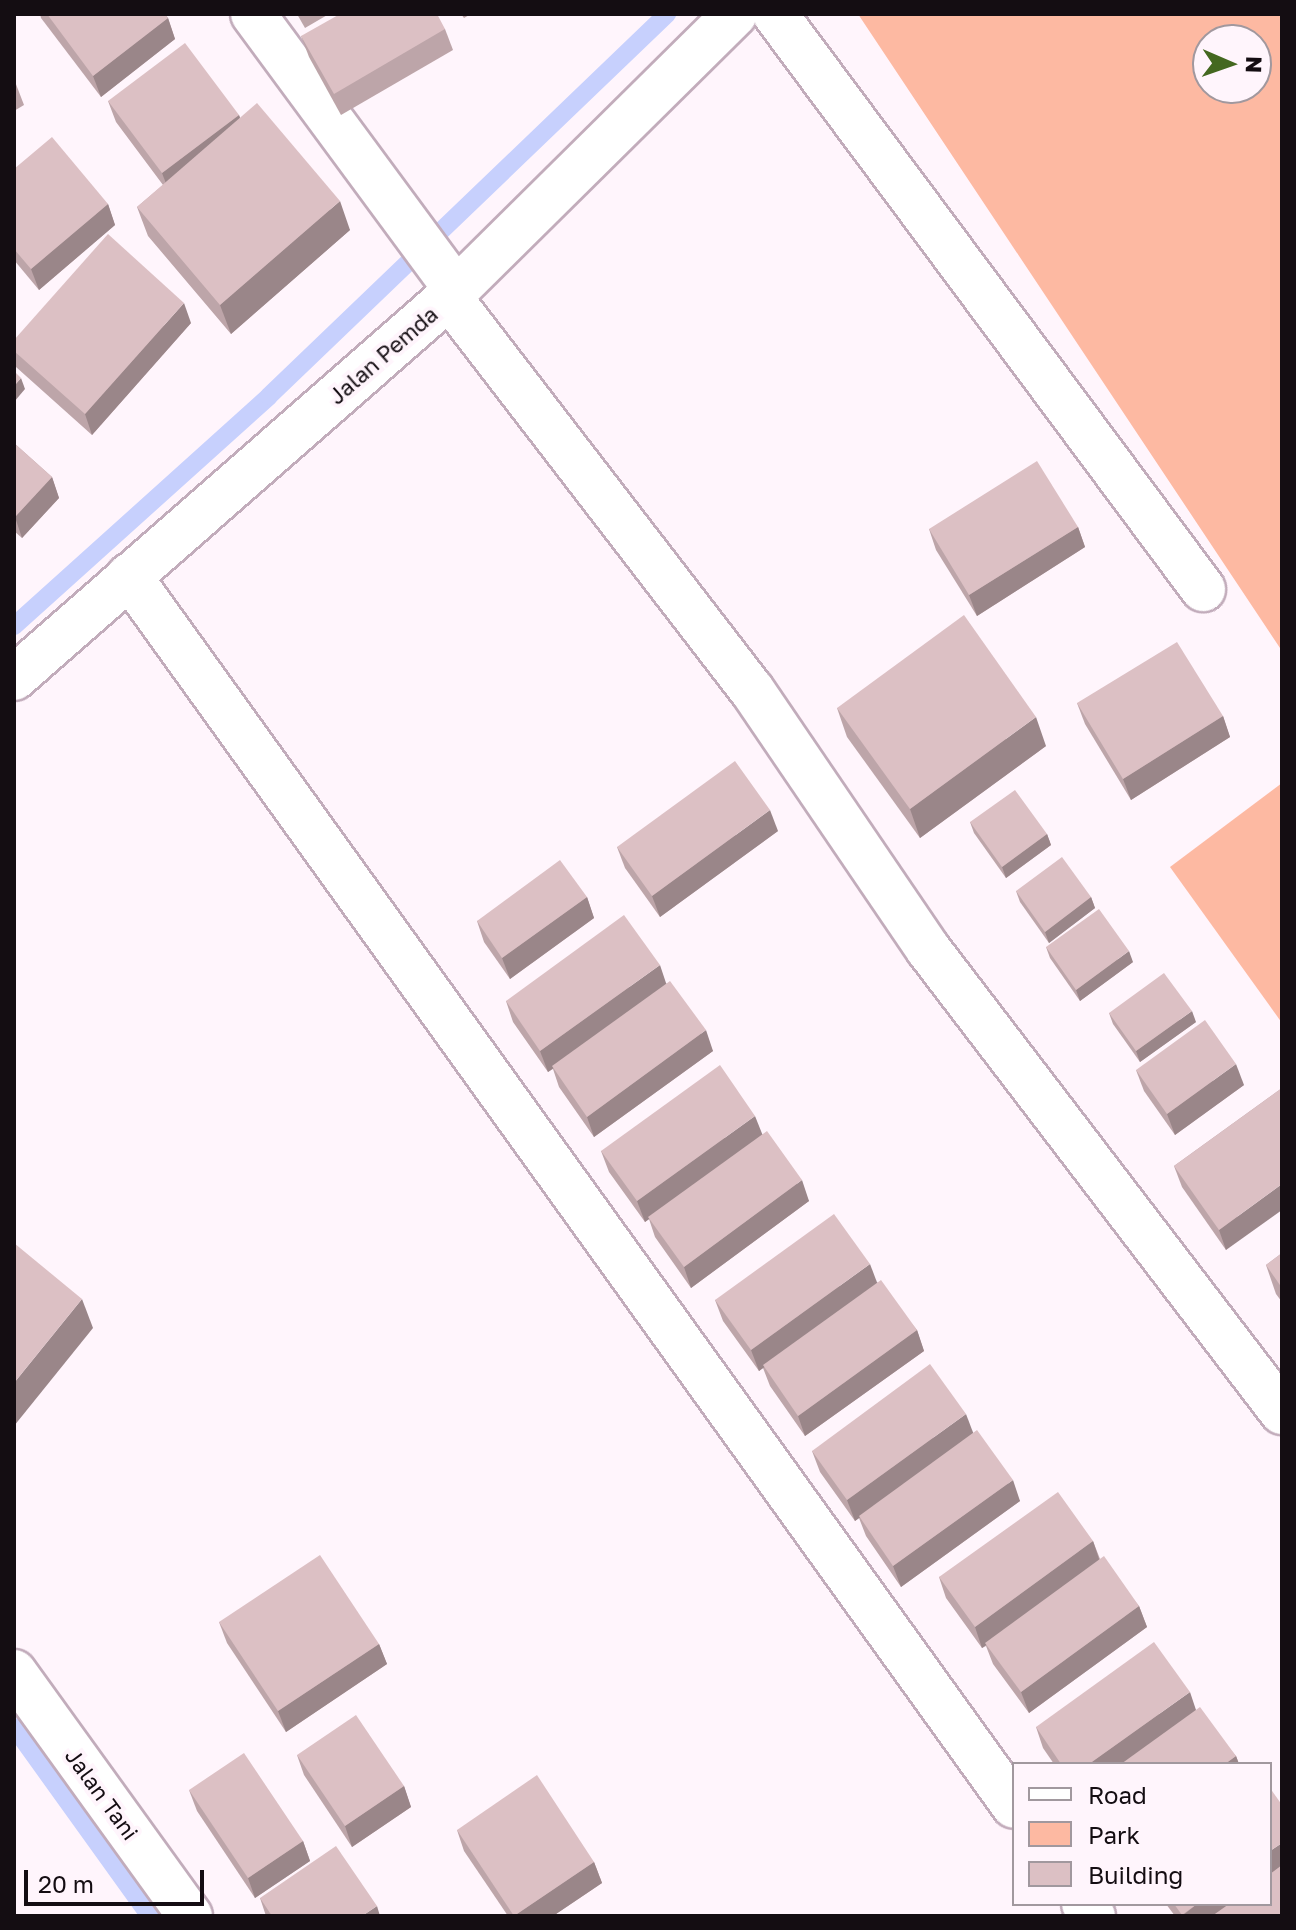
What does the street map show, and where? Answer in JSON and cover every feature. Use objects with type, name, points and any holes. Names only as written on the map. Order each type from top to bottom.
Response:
[{"type":"street","points":[[253,14],[438,271],[752,690],[928,949],[1282,1412]]},
{"type":"street","name":"Jalan Pemda","points":[[14,678],[129,576],[438,271],[735,14]]},
{"type":"street","points":[[775,14],[1203,589]]},
{"type":"street","points":[[129,576],[1012,1803]]},
{"type":"street","name":"Jalan Tani","points":[[14,1672],[190,1916]]},
{"type":"green space","points":[[858,14],[1282,14],[1282,651]]},
{"type":"green space","points":[[1282,783],[1282,1023],[1170,867]]},
{"type":"building","points":[[47,14],[165,14],[168,18],[93,76]]},
{"type":"building","points":[[340,14],[437,14],[445,29],[334,94],[301,36]]},
{"type":"building","points":[[185,43],[239,115],[162,173],[108,101]]},
{"type":"building","points":[[257,103],[340,201],[220,305],[137,207]]},
{"type":"building","points":[[52,137],[108,204],[31,269],[14,249],[14,169]]},
{"type":"building","points":[[108,234],[184,303],[85,414],[14,351],[14,340]]},
{"type":"building","points":[[14,371],[21,378],[14,386]]},
{"type":"building","points":[[14,443],[52,477],[15,517],[14,517]]},
{"type":"building","points":[[1037,461],[1078,527],[969,595],[929,529]]},
{"type":"building","points":[[964,615],[1036,717],[910,809],[837,708]]},
{"type":"building","points":[[1177,642],[1223,716],[1123,779],[1077,703]]},
{"type":"building","points":[[735,761],[770,810],[652,896],[617,847]]},
{"type":"building","points":[[1015,790],[1047,834],[1002,867],[970,822]]},
{"type":"building","points":[[1062,857],[1091,897],[1045,932],[1016,891]]},
{"type":"building","points":[[560,860],[587,897],[502,958],[477,921]]},
{"type":"building","points":[[1099,909],[1129,951],[1076,990],[1046,947]]},
{"type":"building","points":[[624,915],[660,965],[540,1051],[506,1001]]},
{"type":"building","points":[[1164,973],[1192,1011],[1136,1051],[1109,1013]]},
{"type":"building","points":[[670,981],[706,1030],[587,1117],[552,1066]]},
{"type":"building","points":[[1205,1020],[1236,1064],[1167,1114],[1136,1070]]},
{"type":"building","points":[[720,1065],[755,1116],[637,1201],[601,1151]]},
{"type":"building","points":[[1282,1088],[1282,1184],[1219,1230],[1174,1166]]},
{"type":"building","points":[[767,1131],[802,1180],[684,1267],[648,1217]]},
{"type":"building","points":[[834,1214],[870,1264],[751,1350],[715,1300]]},
{"type":"building","points":[[14,1243],[82,1299],[14,1383]]},
{"type":"building","points":[[1282,1253],[1282,1288],[1266,1265]]},
{"type":"building","points":[[881,1280],[917,1330],[798,1416],[763,1365]]},
{"type":"building","points":[[930,1364],[966,1414],[847,1500],[812,1451]]},
{"type":"building","points":[[977,1430],[1013,1480],[893,1566],[859,1516]]},
{"type":"building","points":[[1058,1492],[1093,1541],[975,1627],[939,1577]]},
{"type":"building","points":[[320,1555],[379,1644],[278,1711],[219,1622]]},
{"type":"building","points":[[1104,1556],[1139,1606],[1021,1692],[985,1643]]},
{"type":"building","points":[[1154,1642],[1190,1692],[1092,1762],[1060,1762],[1036,1727]]},
{"type":"building","points":[[1200,1707],[1236,1756],[1228,1762],[1124,1762]]},
{"type":"building","points":[[356,1715],[404,1786],[345,1826],[297,1755]]},
{"type":"building","points":[[244,1753],[303,1841],[248,1878],[189,1790]]},
{"type":"building","points":[[537,1775],[594,1862],[514,1916],[457,1830]]},
{"type":"building","points":[[1272,1791],[1282,1805],[1282,1843],[1272,1850]]},
{"type":"building","points":[[336,1846],[377,1906],[362,1916],[272,1916],[260,1898]]},
{"type":"building","points":[[1282,1865],[1282,1916],[1212,1916],[1226,1906],[1272,1906],[1272,1872]]},
{"type":"building","points":[[1175,1906],[1194,1906],[1182,1915]]},
{"type":"waterway","points":[[14,626],[269,396],[667,14]]},
{"type":"waterway","points":[[14,1727],[150,1916]]}]
